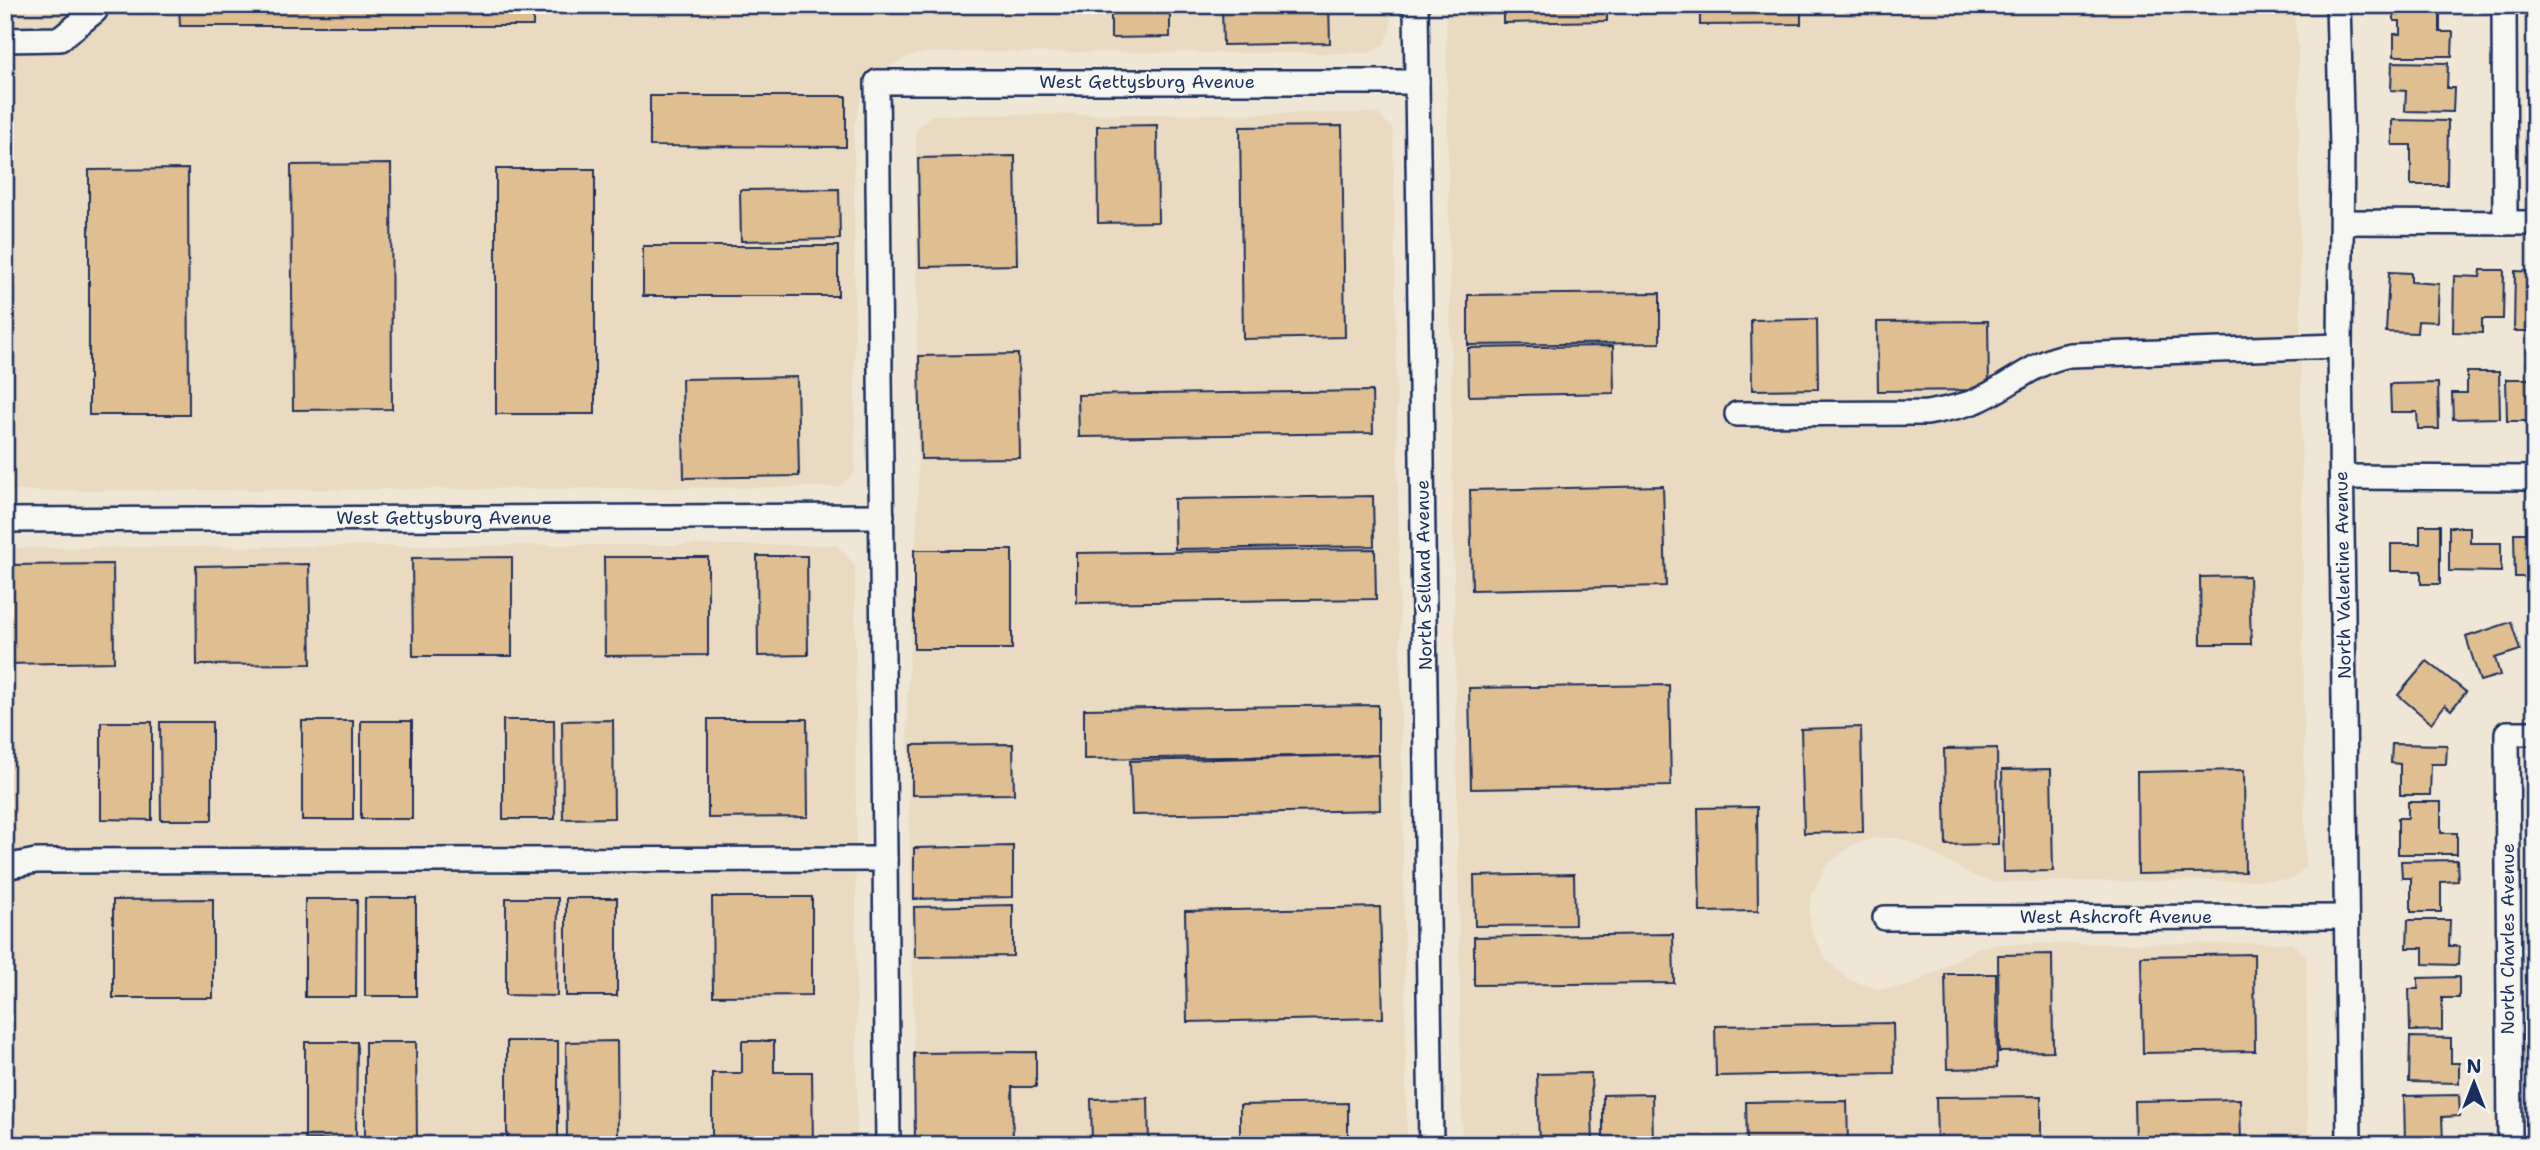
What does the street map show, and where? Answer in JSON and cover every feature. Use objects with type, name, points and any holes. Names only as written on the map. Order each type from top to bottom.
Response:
[{"type":"street","points":[[5,40],[60,38],[95,11],[95,5]]},
{"type":"street","name":"North Selland Avenue","points":[[1416,5],[1432,1145]]},
{"type":"street","name":"North Valentine Avenue","points":[[2338,5],[2348,1145]]},
{"type":"street","points":[[2504,5],[2505,223]]},
{"type":"street","name":"West Gettysburg Avenue","points":[[5,520],[882,516],[877,82],[1417,82]]},
{"type":"street","points":[[2342,222],[2535,223]]},
{"type":"street","points":[[1737,414],[1927,413],[1944,410],[1975,401],[2040,363],[2070,355],[2340,346]]},
{"type":"street","points":[[2342,477],[2535,478]]},
{"type":"street","points":[[882,516],[888,1145]]},
{"type":"street","name":"North Charles Avenue","points":[[2510,1145],[2507,733],[2535,733]]},
{"type":"street","points":[[5,867],[36,861],[886,859]]},
{"type":"street","name":"West Ashcroft Avenue","points":[[1885,918],[2346,917]]},
{"type":"shaded area","points":[[5,5],[1390,5],[1391,26],[1384,45],[1369,53],[928,52],[912,55],[883,70],[861,97],[854,126],[855,472],[839,487],[5,491]]},
{"type":"shaded area","points":[[1446,5],[2293,5],[2298,47],[2305,867],[2292,880],[1994,882],[1976,877],[1909,841],[1874,838],[1852,845],[1826,866],[1811,896],[1809,914],[1812,932],[1826,960],[1849,980],[1879,989],[1910,986],[1977,948],[1995,944],[2292,943],[2306,957],[2308,1145],[1462,1145]]},
{"type":"shaded area","points":[[1377,113],[1393,129],[1407,1145],[916,1145],[907,698],[918,504],[916,130],[931,115]]},
{"type":"shaded area","points":[[837,545],[855,565],[857,1145],[5,1145],[5,548]]},
{"type":"building","points":[[179,5],[533,5],[533,26],[180,26]]},
{"type":"building","points":[[1111,5],[1170,5],[1170,37],[1111,38]]},
{"type":"building","points":[[1222,5],[1329,5],[1330,43],[1223,45]]},
{"type":"building","points":[[1503,5],[1607,5],[1607,21],[1503,23]]},
{"type":"building","points":[[1700,5],[1801,5],[1801,24],[1700,25]]},
{"type":"building","points":[[2394,5],[2440,5],[2440,32],[2453,32],[2452,56],[2394,56],[2394,34],[2400,34],[2400,21],[2394,21]]},
{"type":"building","points":[[2392,62],[2448,63],[2447,88],[2454,88],[2453,112],[2405,111],[2406,91],[2391,90]]},
{"type":"building","points":[[650,96],[846,96],[846,147],[650,146]]},
{"type":"building","points":[[2392,120],[2448,121],[2447,185],[2411,185],[2411,145],[2392,145]]},
{"type":"building","points":[[1157,125],[1158,222],[1098,223],[1097,126]]},
{"type":"building","points":[[1342,126],[1345,337],[1243,339],[1240,127]]},
{"type":"building","points":[[1015,156],[1017,265],[920,267],[918,158]]},
{"type":"building","points":[[391,164],[392,409],[293,410],[291,165]]},
{"type":"building","points":[[188,169],[189,415],[89,415],[89,170]]},
{"type":"building","points":[[496,169],[595,169],[595,414],[496,414]]},
{"type":"building","points":[[839,189],[840,239],[741,241],[740,190]]},
{"type":"building","points":[[643,246],[838,246],[838,296],[643,296]]},
{"type":"building","points":[[2481,270],[2504,270],[2503,319],[2482,319],[2482,333],[2453,332],[2454,276],[2480,277]]},
{"type":"building","points":[[2515,271],[2535,272],[2535,331],[2514,331]]},
{"type":"building","points":[[2389,272],[2411,273],[2411,282],[2439,284],[2437,322],[2418,321],[2417,333],[2386,332]]},
{"type":"building","points":[[1660,293],[1660,343],[1468,345],[1468,295]]},
{"type":"building","points":[[1817,319],[1818,389],[1752,390],[1751,320]]},
{"type":"building","points":[[1988,321],[1989,390],[1878,391],[1877,322]]},
{"type":"building","points":[[1613,346],[1614,393],[1469,396],[1468,348]]},
{"type":"building","points":[[1018,354],[1020,458],[921,459],[919,356]]},
{"type":"building","points":[[2467,372],[2499,372],[2500,418],[2453,419],[2452,393],[2467,393]]},
{"type":"building","points":[[797,377],[799,476],[684,478],[682,379]]},
{"type":"building","points":[[2506,379],[2535,379],[2535,429],[2532,429],[2532,421],[2507,421]]},
{"type":"building","points":[[2438,383],[2439,429],[2418,429],[2417,412],[2391,412],[2390,384]]},
{"type":"building","points":[[1372,391],[1373,433],[1079,437],[1078,395]]},
{"type":"building","points":[[1663,486],[1666,586],[1472,590],[1470,490]]},
{"type":"building","points":[[1373,496],[1374,546],[1175,549],[1174,499]]},
{"type":"building","points":[[2420,525],[2440,525],[2440,584],[2421,584],[2421,571],[2391,571],[2391,544],[2420,544]]},
{"type":"building","points":[[2449,527],[2470,527],[2470,543],[2501,543],[2501,572],[2449,571]]},
{"type":"building","points":[[2514,533],[2535,533],[2535,577],[2515,577]]},
{"type":"building","points":[[1375,549],[1376,599],[1077,603],[1077,553]]},
{"type":"building","points":[[914,550],[1012,550],[1012,649],[914,649]]},
{"type":"building","points":[[757,556],[807,556],[808,655],[758,656]]},
{"type":"building","points":[[512,557],[512,656],[413,656],[412,558]]},
{"type":"building","points":[[604,557],[708,557],[708,655],[605,656]]},
{"type":"building","points":[[113,564],[114,662],[7,664],[6,565]]},
{"type":"building","points":[[309,564],[311,664],[197,665],[196,566]]},
{"type":"building","points":[[2249,576],[2251,644],[2201,644],[2200,577]]},
{"type":"building","points":[[2511,622],[2520,650],[2495,658],[2500,675],[2480,681],[2466,637]]},
{"type":"building","points":[[2427,661],[2466,692],[2451,710],[2445,705],[2431,723],[2398,695]]},
{"type":"building","points":[[1669,685],[1671,786],[1471,789],[1469,688]]},
{"type":"building","points":[[1378,705],[1378,755],[1084,759],[1084,709]]},
{"type":"building","points":[[708,719],[807,719],[808,817],[708,818]]},
{"type":"building","points":[[503,720],[554,720],[555,819],[503,819]]},
{"type":"building","points":[[613,720],[614,818],[563,819],[562,721]]},
{"type":"building","points":[[302,721],[353,721],[353,820],[302,820]]},
{"type":"building","points":[[361,721],[412,721],[412,819],[361,819]]},
{"type":"building","points":[[101,722],[152,722],[152,820],[101,819]]},
{"type":"building","points":[[160,722],[212,722],[212,820],[161,820]]},
{"type":"building","points":[[1861,727],[1863,832],[1804,833],[1801,729]]},
{"type":"building","points":[[1013,744],[1014,794],[912,795],[912,745]]},
{"type":"building","points":[[2392,744],[2447,745],[2446,764],[2431,764],[2430,795],[2400,795],[2400,764],[2391,763]]},
{"type":"building","points":[[1997,748],[1998,844],[1946,845],[1944,749]]},
{"type":"building","points":[[1379,755],[1380,810],[1132,815],[1130,761]]},
{"type":"building","points":[[2051,769],[2053,871],[2004,872],[2002,770]]},
{"type":"building","points":[[2244,770],[2245,872],[2138,874],[2137,772]]},
{"type":"building","points":[[2408,802],[2441,802],[2441,833],[2457,833],[2457,854],[2398,854],[2398,818],[2408,818]]},
{"type":"building","points":[[1757,807],[1758,911],[1700,912],[1698,808]]},
{"type":"building","points":[[1013,846],[1013,897],[914,899],[914,848]]},
{"type":"building","points":[[2457,860],[2458,881],[2441,882],[2441,912],[2411,912],[2411,878],[2402,878],[2401,861]]},
{"type":"building","points":[[1574,874],[1575,925],[1475,926],[1474,876]]},
{"type":"building","points":[[712,897],[812,897],[812,995],[713,996]]},
{"type":"building","points":[[365,898],[416,898],[416,996],[365,996]]},
{"type":"building","points":[[506,898],[558,898],[557,996],[506,995]]},
{"type":"building","points":[[566,898],[617,898],[617,996],[566,996]]},
{"type":"building","points":[[213,899],[213,998],[113,998],[113,900]]},
{"type":"building","points":[[305,899],[357,899],[356,997],[305,997]]},
{"type":"building","points":[[1013,905],[1013,956],[915,957],[914,907]]},
{"type":"building","points":[[1380,907],[1383,1018],[1187,1022],[1185,911]]},
{"type":"building","points":[[2408,920],[2450,920],[2449,946],[2459,946],[2458,965],[2423,964],[2423,948],[2407,948]]},
{"type":"building","points":[[1673,934],[1674,983],[1474,985],[1474,937]]},
{"type":"building","points":[[2052,954],[2053,1051],[1999,1052],[1998,955]]},
{"type":"building","points":[[2254,954],[2255,1051],[2143,1053],[2141,956]]},
{"type":"building","points":[[1945,974],[1996,974],[1997,1068],[1947,1069]]},
{"type":"building","points":[[2459,977],[2459,998],[2442,998],[2442,1030],[2410,1031],[2409,989],[2418,989],[2418,978]]},
{"type":"building","points":[[1893,1023],[1894,1073],[1716,1076],[1715,1026]]},
{"type":"building","points":[[2410,1037],[2451,1038],[2451,1063],[2459,1063],[2459,1083],[2409,1082]]},
{"type":"building","points":[[507,1041],[558,1041],[558,1139],[507,1139]]},
{"type":"building","points":[[617,1041],[618,1139],[567,1139],[566,1042]]},
{"type":"building","points":[[742,1041],[774,1041],[774,1072],[812,1072],[813,1145],[712,1145],[712,1073],[742,1073]]},
{"type":"building","points":[[305,1042],[357,1042],[356,1140],[305,1139]]},
{"type":"building","points":[[365,1042],[416,1042],[417,1140],[365,1140]]},
{"type":"building","points":[[1036,1052],[1036,1087],[1012,1087],[1013,1145],[915,1145],[914,1053]]},
{"type":"building","points":[[1591,1073],[1593,1145],[1539,1145],[1537,1074]]},
{"type":"building","points":[[1652,1094],[1653,1145],[1603,1145],[1603,1095]]},
{"type":"building","points":[[2459,1095],[2460,1116],[2442,1117],[2443,1142],[2405,1143],[2404,1096]]},
{"type":"building","points":[[2041,1096],[2041,1145],[1937,1145],[1936,1097]]},
{"type":"building","points":[[1148,1098],[1149,1145],[1092,1145],[1091,1099]]},
{"type":"building","points":[[2240,1099],[2241,1145],[2135,1145],[2134,1101]]},
{"type":"building","points":[[1847,1101],[1848,1145],[1747,1145],[1746,1102]]},
{"type":"building","points":[[1348,1103],[1348,1145],[1240,1145],[1240,1105]]}]
